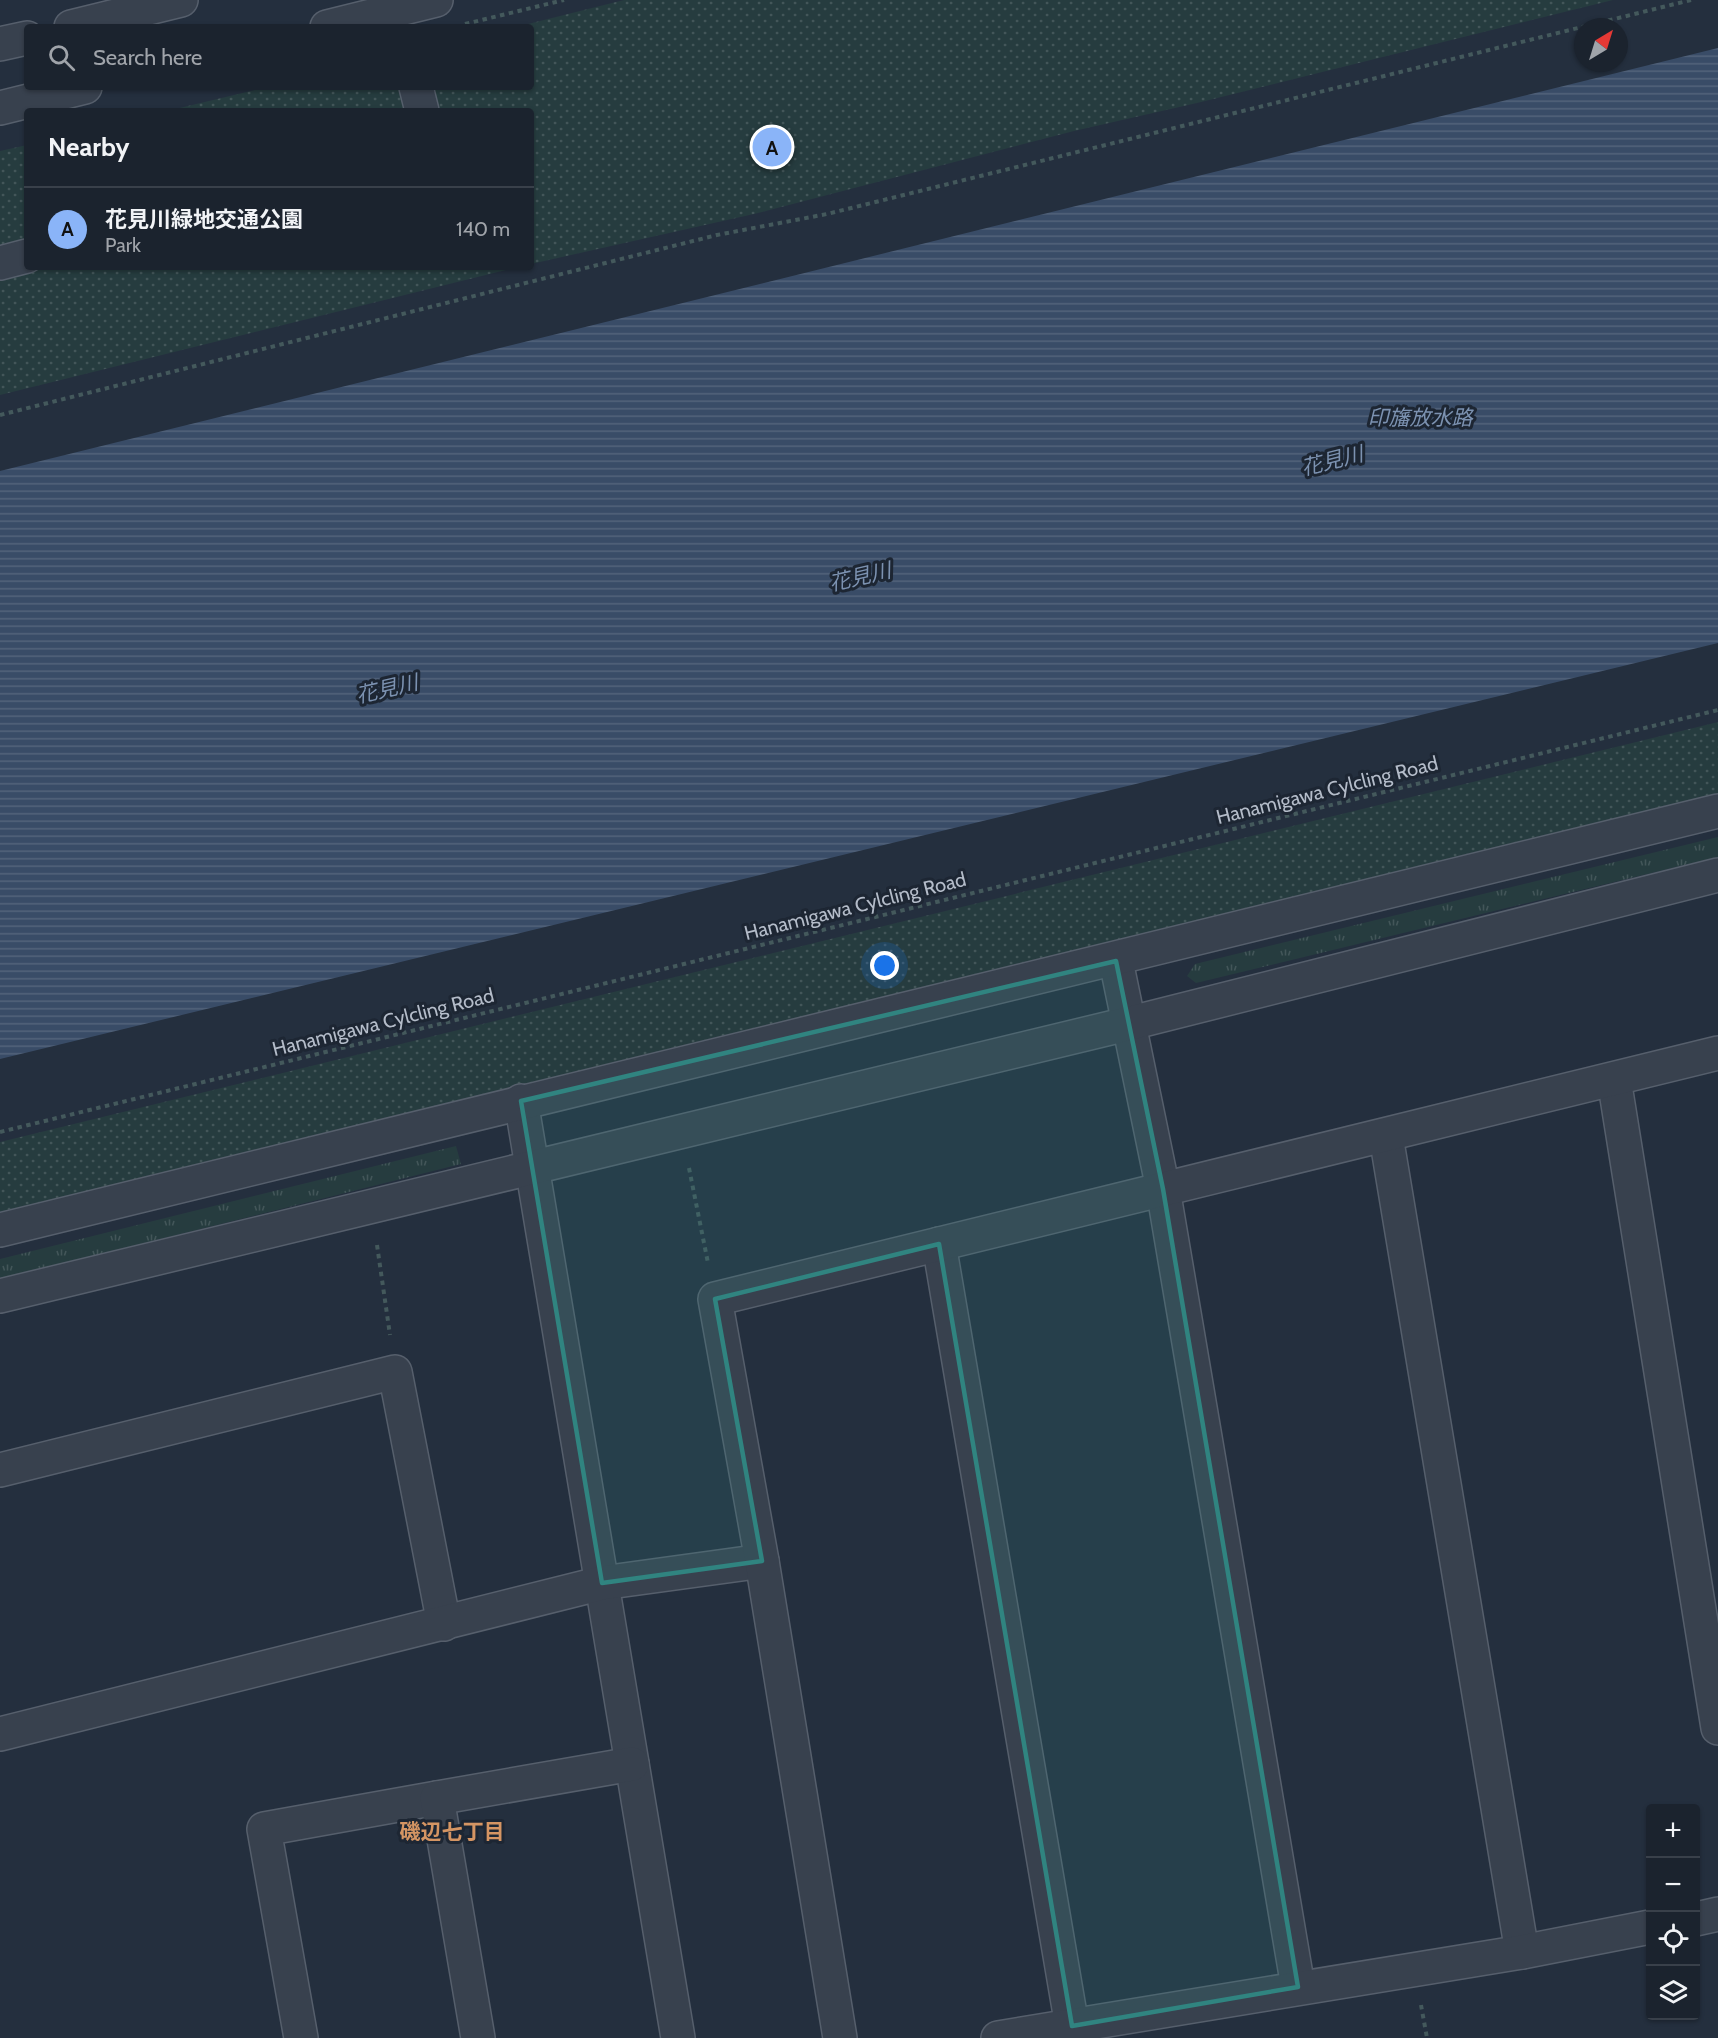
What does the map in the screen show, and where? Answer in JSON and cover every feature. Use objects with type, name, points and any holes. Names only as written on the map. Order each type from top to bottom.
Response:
[{"type":"street","points":[[83,24],[181,0]]},
{"type":"street","points":[[341,24],[399,12],[435,0]]},
{"type":"street","points":[[0,44],[24,39]]},
{"type":"street","points":[[0,108],[73,90]]},
{"type":"street","points":[[417,90],[422,108]]},
{"type":"street","points":[[0,263],[24,257]]},
{"type":"street","points":[[0,1230],[521,1101],[1116,961],[1718,811]]},
{"type":"street","points":[[0,1296],[1131,1023],[1718,875]]},
{"type":"street","points":[[1116,961],[1131,1023],[1163,1189],[1298,1987]]},
{"type":"street","points":[[840,2038],[762,1561],[715,1299],[1718,1053]]},
{"type":"street","points":[[1614,1079],[1718,1728]]},
{"type":"street","points":[[521,1101],[678,2038]]},
{"type":"street","points":[[1386,1136],[1522,1952]]},
{"type":"street","points":[[939,1244],[1072,2026]]},
{"type":"street","points":[[0,1470],[395,1372],[444,1624]]},
{"type":"street","points":[[0,1734],[602,1583],[762,1561]]},
{"type":"street","points":[[301,2038],[264,1829],[632,1764]]},
{"type":"street","points":[[436,1798],[478,2038]]},
{"type":"street","points":[[1700,1918],[1718,1914]]},
{"type":"street","points":[[998,2038],[1522,1952],[1646,1928]]},
{"type":"path","points":[[463,24],[564,0]]},
{"type":"path","points":[[0,415],[717,235],[827,214],[1691,0]]},
{"type":"path","name":"Hanamigawa Cylcling Road","points":[[0,1132],[1718,710]]},
{"type":"path","points":[[689,1168],[715,1299]]},
{"type":"path","points":[[376,1239],[395,1372]]},
{"type":"highlighted area","points":[[1116,961],[1163,1189],[1298,1987],[1072,2026],[939,1244],[715,1299],[762,1561],[602,1583],[521,1101]]},
{"type":"green space","points":[[624,0],[1613,0],[1197,103],[1074,131],[754,214],[534,263],[534,108],[180,108],[254,90],[534,90],[534,24],[528,24]]},
{"type":"green space","points":[[24,146],[24,270],[506,270],[0,395],[0,151]]},
{"type":"green space","points":[[1718,722],[1718,795],[1019,970],[0,1212],[0,1142]]},
{"type":"green space","points":[[1718,837],[1718,857],[1196,983],[1187,976],[1195,964]]},
{"type":"green space","points":[[456,1146],[461,1164],[0,1279],[0,1259]]},
{"type":"water","name":"印旛放水路","points":[[1718,48],[1718,643],[0,1059],[0,471]]},
{"type":"place","name":"花見川緑地交通公園","points":[[772,147]]},
{"type":"district","name":"磯辺七丁目","points":[[452,1832]]},
{"type":"water label","name":"花見川","points":[[1332,461]]},
{"type":"water label","name":"花見川","points":[[860,577]]},
{"type":"water label","name":"花見川","points":[[387,689]]}]
